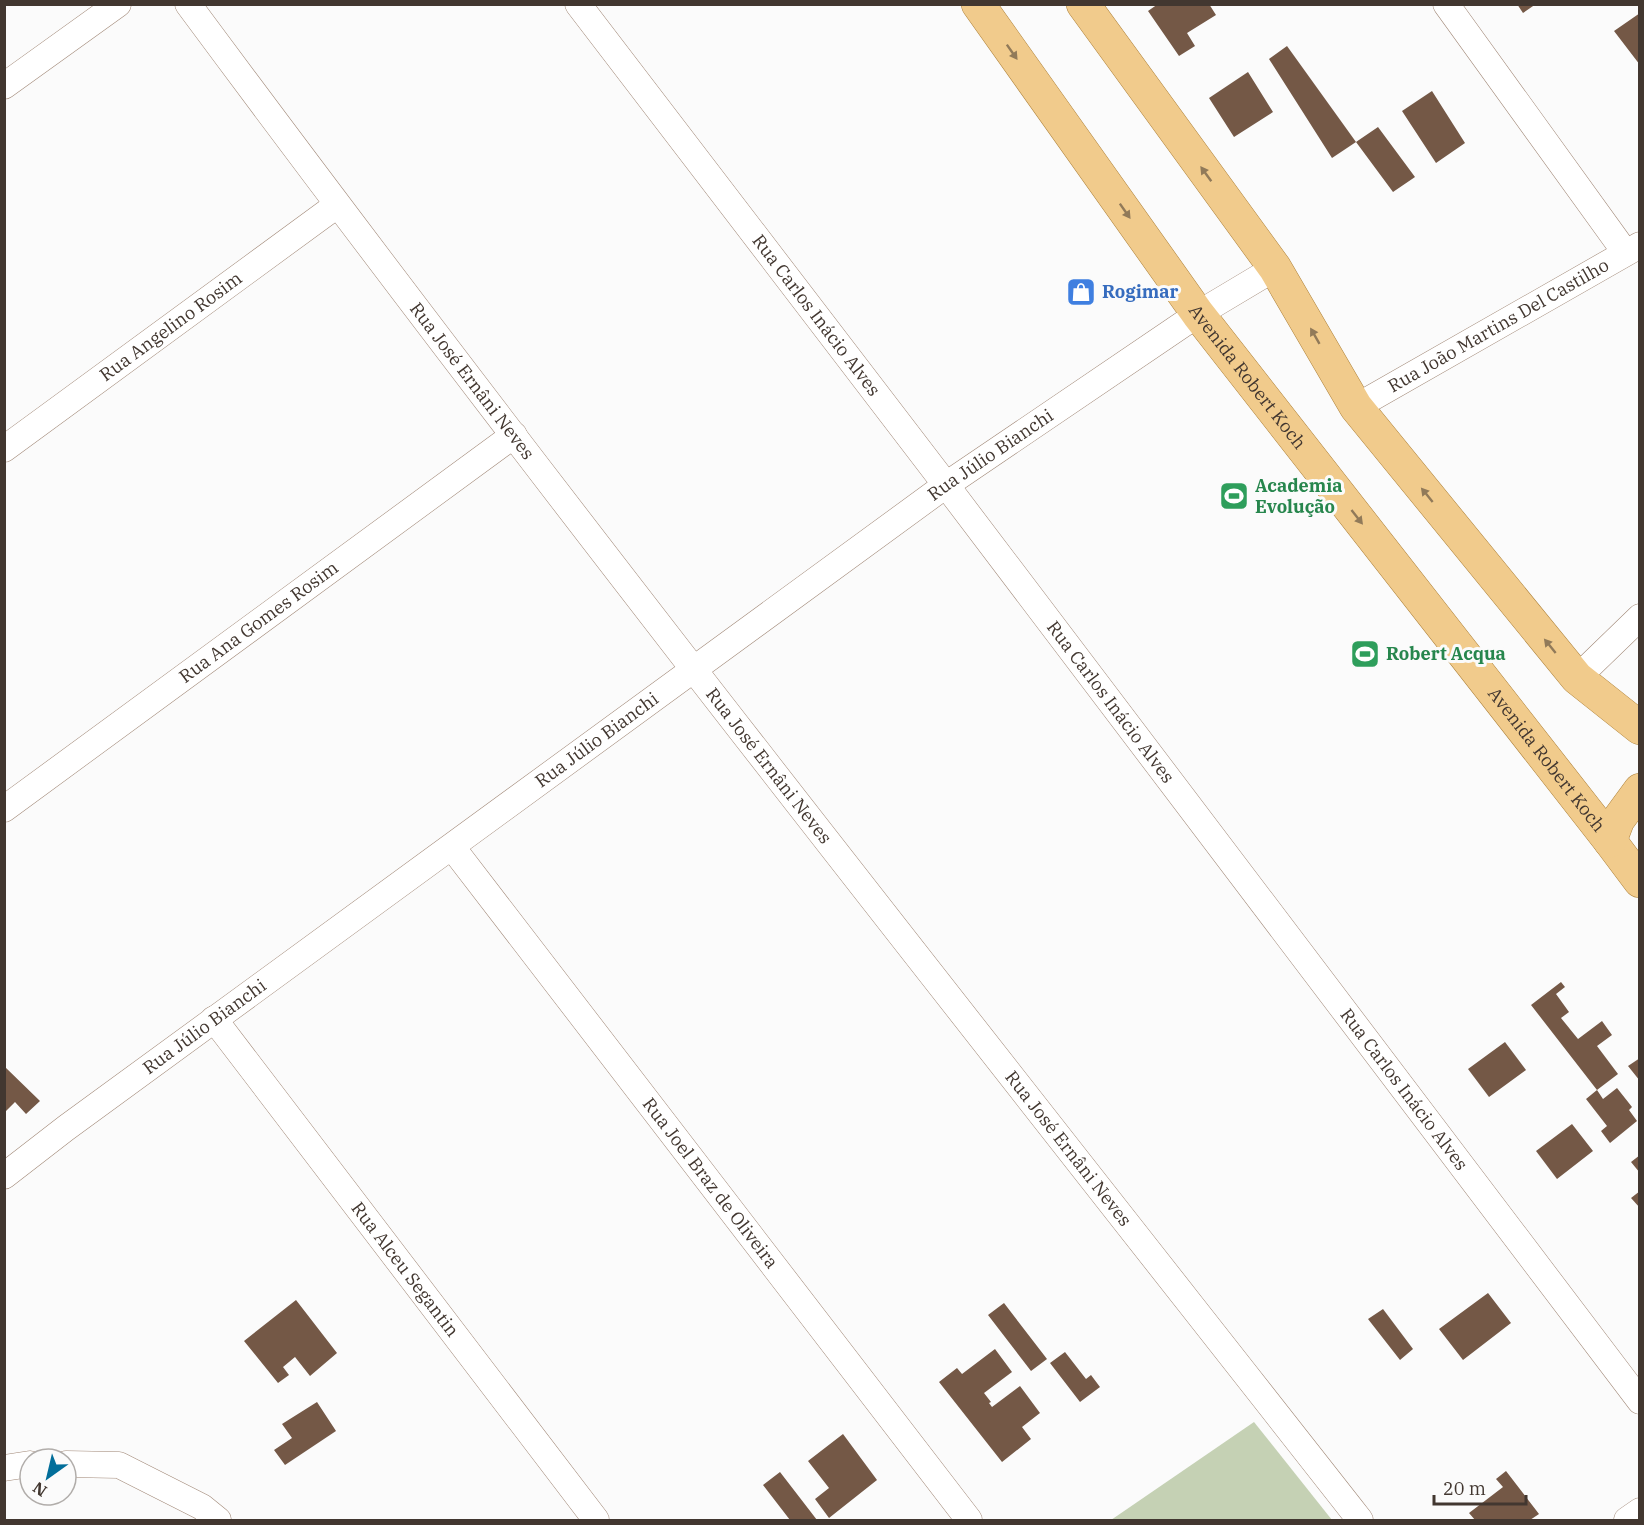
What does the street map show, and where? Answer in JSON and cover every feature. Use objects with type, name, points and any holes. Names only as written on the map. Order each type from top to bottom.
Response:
[{"type":"main road","name":"Avenida Robert Koch","points":[[978,4],[1198,314],[1640,881]]},
{"type":"main road","points":[[1083,4],[1275,268],[1356,407],[1577,678],[1640,728]]},
{"type":"main road","points":[[1611,841],[1618,820],[1640,790]]},
{"type":"street","points":[[4,86],[118,4]]},
{"type":"street","name":"Rua José Ernâni Neves","points":[[188,4],[337,205],[693,670],[1360,1521]]},
{"type":"street","name":"Rua Carlos Inácio Alves","points":[[578,4],[946,485],[1640,1401]]},
{"type":"street","points":[[1446,4],[1632,249]]},
{"type":"street","name":"Rua Angelino Rosim","points":[[4,449],[337,205]]},
{"type":"street","name":"Rua João Martins Del Castilho","points":[[1356,407],[1632,249]]},
{"type":"street","name":"Rua Júlio Bianchi","points":[[4,1176],[214,1019],[946,485],[1198,314],[1275,268]]},
{"type":"street","name":"Rua Ana Gomes Rosim","points":[[4,808],[514,435]]},
{"type":"street","points":[[1577,678],[1640,617]]},
{"type":"street","name":"Rua Joel Braz de Oliveira","points":[[452,847],[969,1521]]},
{"type":"street","name":"Rua Alceu Segantin","points":[[214,1019],[596,1521]]},
{"type":"street","points":[[78,1464],[118,1465],[201,1507],[218,1521]]},
{"type":"street","points":[[1627,1521],[1640,1511]]},
{"type":"green space","points":[[1254,1422],[1332,1520],[1111,1520]]},
{"type":"building","points":[[1158,4],[1209,4],[1216,15],[1187,33],[1195,46],[1179,56],[1148,11]]},
{"type":"building","points":[[1517,4],[1536,4],[1523,13]]},
{"type":"building","points":[[1640,13],[1640,65],[1614,31]]},
{"type":"building","points":[[1287,46],[1356,142],[1332,158],[1269,59]]},
{"type":"building","points":[[1248,72],[1273,112],[1234,137],[1209,98]]},
{"type":"building","points":[[1432,91],[1465,143],[1436,163],[1402,111]]},
{"type":"building","points":[[1378,127],[1415,177],[1393,192],[1356,142]]},
{"type":"building","points":[[1561,982],[1565,987],[1556,994],[1569,1012],[1561,1018],[1578,1039],[1602,1021],[1612,1035],[1597,1046],[1618,1074],[1597,1090],[1531,1005]]},
{"type":"building","points":[[1505,1042],[1526,1070],[1489,1097],[1468,1069]]},
{"type":"building","points":[[1640,1058],[1640,1081],[1628,1066]]},
{"type":"building","points":[[4,1066],[40,1101],[26,1114],[15,1102],[4,1113]]},
{"type":"building","points":[[1617,1088],[1632,1107],[1629,1110],[1637,1121],[1610,1143],[1601,1131],[1607,1126],[1586,1099],[1597,1090],[1603,1099]]},
{"type":"building","points":[[1572,1124],[1593,1151],[1557,1179],[1536,1151]]},
{"type":"building","points":[[1640,1155],[1640,1173],[1631,1162]]},
{"type":"building","points":[[1640,1191],[1640,1208],[1631,1198]]},
{"type":"building","points":[[1488,1293],[1511,1323],[1463,1360],[1439,1329]]},
{"type":"building","points":[[296,1300],[337,1353],[310,1376],[295,1357],[283,1367],[289,1375],[278,1383],[244,1341]]},
{"type":"building","points":[[1004,1303],[1047,1359],[1031,1371],[988,1315]]},
{"type":"building","points":[[1383,1309],[1413,1349],[1400,1360],[1368,1319]]},
{"type":"building","points":[[995,1349],[1012,1372],[984,1393],[991,1402],[989,1403],[992,1407],[1020,1386],[1040,1413],[1022,1427],[1031,1439],[1002,1462],[939,1382],[957,1368],[962,1374]]},
{"type":"building","points":[[1065,1352],[1086,1379],[1091,1375],[1100,1387],[1080,1402],[1050,1363]]},
{"type":"building","points":[[317,1402],[336,1431],[285,1465],[274,1450],[292,1438],[282,1424]]},
{"type":"building","points":[[843,1434],[877,1480],[829,1518],[815,1499],[829,1488],[808,1461]]},
{"type":"building","points":[[1506,1471],[1539,1514],[1530,1520],[1475,1520],[1469,1513],[1503,1487],[1496,1479]]},
{"type":"building","points":[[780,1472],[817,1520],[790,1520],[763,1485]]},
{"type":"place","name":"Rogimar","points":[[1081,292]]},
{"type":"place","name":"Academia Evolução","points":[[1234,496]]},
{"type":"place","name":"Robert Acqua","points":[[1365,654]]}]
